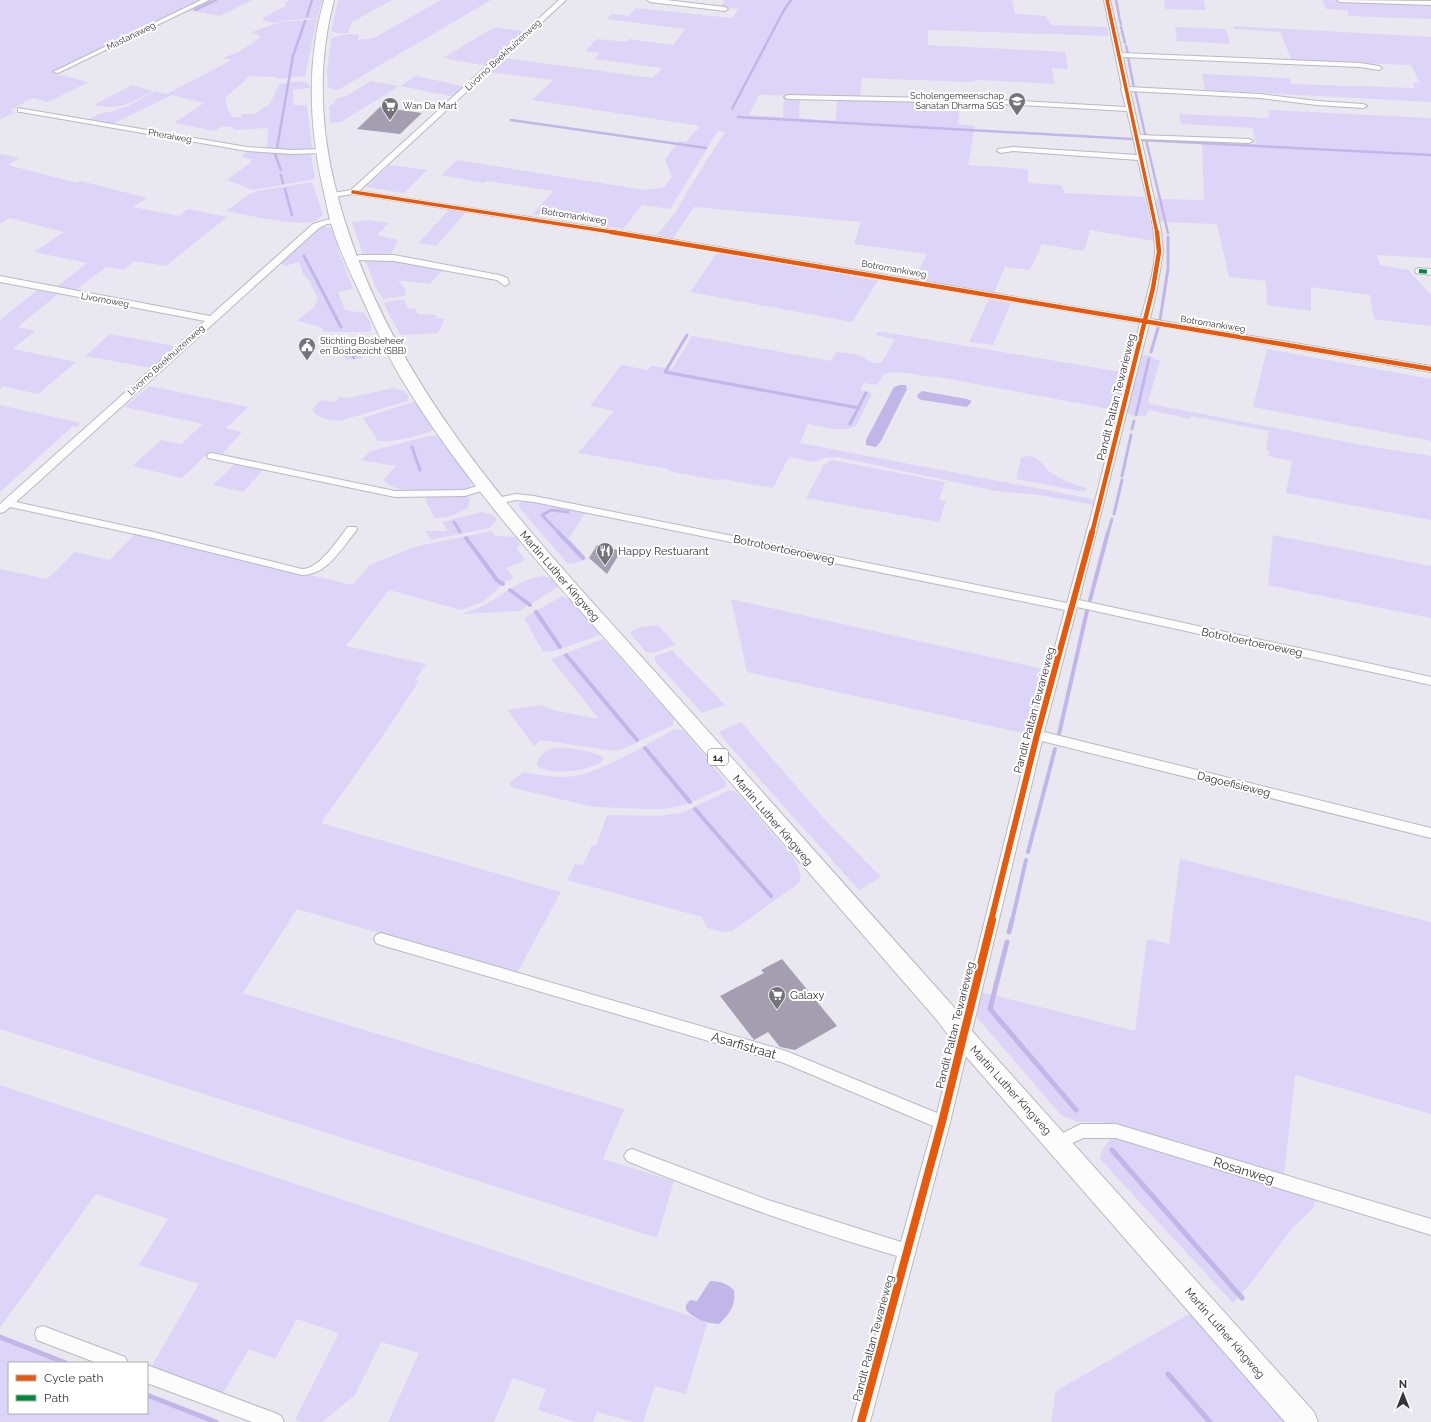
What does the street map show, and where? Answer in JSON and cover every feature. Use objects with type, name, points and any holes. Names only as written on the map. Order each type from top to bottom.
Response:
[{"type":"main road","name":"Martin Luther Kingweg","points":[[329,0],[318,50],[317,104],[321,151],[337,222],[356,273],[388,340],[408,377],[451,442],[491,494],[735,776],[944,1012],[964,1038],[1304,1422]]},
{"type":"street","name":"Mastanaweg","points":[[56,72],[206,0]]},
{"type":"street","name":"Livorno Beekhuizenweg","points":[[353,192],[563,0]]},
{"type":"street","points":[[650,0],[725,9]]},
{"type":"street","name":"Pandit Paltan Tewarieweg","points":[[862,1422],[906,1251],[964,1038],[973,995],[1037,735],[1072,605],[1153,288],[1159,252],[1157,231],[1106,0]]},
{"type":"street","points":[[1340,0],[1431,3]]},
{"type":"street","points":[[1119,55],[1360,65],[1379,68]]},
{"type":"street","points":[[1125,89],[1260,96],[1317,103],[1363,106]]},
{"type":"street","points":[[788,97],[976,101],[1130,110]]},
{"type":"street","name":"Pheraiweg","points":[[21,110],[247,149],[293,152],[321,151]]},
{"type":"street","points":[[1137,137],[1249,142]]},
{"type":"street","points":[[1001,151],[1013,149],[1141,158]]},
{"type":"street","points":[[330,196],[353,192]]},
{"type":"street","name":"Botromankiweg","points":[[353,192],[652,238],[1431,369]]},
{"type":"street","name":"Livorno Beekhuizenweg","points":[[4,506],[316,226],[326,222],[337,222]]},
{"type":"street","points":[[359,258],[394,258],[499,278],[504,280],[505,283]]},
{"type":"street","points":[[1419,271],[1431,272]]},
{"type":"street","name":"Livornoweg","points":[[0,279],[211,319]]},
{"type":"street","name":"Botrotoertoeroeweg","points":[[212,456],[395,494],[465,493],[491,494],[534,499],[1072,605],[1431,681]]},
{"type":"street","points":[[4,506],[157,536],[302,572],[309,572],[320,567],[352,529]]},
{"type":"street","name":"Dagoefisieweg","points":[[1037,735],[1431,833]]},
{"type":"street","name":"Asarfistraat","points":[[381,939],[786,1057],[942,1122]]},
{"type":"street","name":"Rosanweg","points":[[1058,1143],[1081,1131],[1116,1131],[1431,1227]]},
{"type":"street","points":[[632,1156],[678,1176],[821,1226],[906,1251]]},
{"type":"street","points":[[43,1334],[116,1362]]},
{"type":"street","points":[[148,1374],[275,1422]]},
{"type":"shaded area","points":[[0,0],[202,0],[51,73],[89,82],[48,102],[33,98],[10,110],[15,112],[0,120]]},
{"type":"shaded area","points":[[207,0],[252,0],[220,16],[187,10]]},
{"type":"shaded area","points":[[290,0],[323,0],[317,18],[289,20],[274,23],[261,19],[287,5],[284,3]]},
{"type":"shaded area","points":[[338,0],[392,0],[352,22],[348,33],[337,33],[331,31]]},
{"type":"shaded area","points":[[441,0],[491,0],[338,90],[328,88],[327,71],[331,39],[348,34],[359,35],[358,40],[374,38]]},
{"type":"shaded area","points":[[721,0],[1012,0],[1015,14],[1046,16],[1051,25],[1107,27],[1109,36],[928,30],[928,45],[1065,52],[1068,69],[1052,68],[1054,84],[979,80],[971,82],[862,78],[860,97],[759,95],[749,115],[783,117],[784,98],[800,98],[799,118],[836,121],[837,98],[961,102],[958,124],[975,126],[968,165],[1028,169],[1028,183],[1061,185],[1065,193],[1145,197],[1154,241],[1090,230],[1084,251],[1042,244],[1030,270],[1005,267],[994,293],[914,279],[927,254],[854,244],[861,222],[694,207],[673,238],[657,235],[675,213],[725,132],[718,131],[670,209],[642,205],[623,229],[533,214],[553,191],[487,181],[484,183],[441,175],[457,160],[645,190],[664,187],[672,177],[665,159],[679,141],[686,142],[700,126],[532,100],[553,80],[489,72],[504,58],[653,78],[662,68],[594,59],[600,53],[585,51],[597,39],[628,42],[629,39],[673,45],[686,29],[606,19],[612,14],[629,16],[636,8],[732,18],[739,9],[719,7],[725,1]]},
{"type":"shaded area","points":[[1164,0],[1204,0],[1206,10],[1165,9]]},
{"type":"shaded area","points":[[1322,0],[1431,4],[1431,19],[1349,16],[1347,10],[1326,9]]},
{"type":"shaded area","points":[[317,19],[305,76],[279,79],[276,77],[250,76],[225,98],[228,110],[232,117],[241,117],[242,114],[254,114],[270,104],[279,84],[299,81],[309,84],[310,88],[293,90],[294,105],[307,105],[312,147],[310,150],[267,150],[268,128],[232,130],[235,128],[222,126],[215,131],[174,123],[204,103],[172,95],[110,125],[86,121],[101,113],[110,112],[128,106],[155,91],[167,94],[224,64],[231,60],[222,58],[239,52],[261,37],[252,32],[281,22]]},
{"type":"shaded area","points":[[1233,26],[1431,37],[1431,102],[1205,90],[1202,74],[1289,78],[1292,84],[1415,88],[1413,82],[1420,83],[1411,65],[1292,61],[1280,32],[1234,29]]},
{"type":"shaded area","points":[[495,27],[526,32],[488,66],[443,58]]},
{"type":"shaded area","points":[[1175,27],[1226,29],[1230,44],[1177,41]]},
{"type":"shaded area","points":[[416,76],[467,87],[455,97],[400,86]]},
{"type":"shaded area","points":[[371,81],[399,86],[341,122],[330,123],[329,106],[333,104],[337,98],[346,96]]},
{"type":"shaded area","points":[[132,85],[153,91],[125,105],[103,107],[94,105]]},
{"type":"shaded area","points":[[1269,110],[1431,118],[1431,258],[1377,255],[1380,265],[1408,270],[1431,295],[1431,326],[1374,319],[1370,295],[1311,287],[1311,311],[1267,305],[1266,281],[1229,277],[1217,224],[1159,222],[1155,199],[1204,200],[1202,141],[1256,144],[1253,128],[1181,124],[1179,114],[1269,118]]},
{"type":"shaded area","points":[[245,152],[311,154],[315,179],[253,190],[227,180],[251,162],[251,159],[242,157]]},
{"type":"shaded area","points":[[0,154],[20,158],[8,165],[77,183],[81,181],[147,198],[133,207],[179,216],[188,209],[227,217],[166,266],[135,261],[123,270],[106,267],[74,291],[55,288],[87,263],[34,252],[64,232],[9,218],[0,224]]},
{"type":"shaded area","points":[[390,165],[427,170],[404,193],[366,187]]},
{"type":"shaded area","points":[[312,182],[323,214],[315,222],[294,223],[226,211],[249,194],[258,191]]},
{"type":"shaded area","points":[[451,208],[468,210],[436,246],[418,243]]},
{"type":"shaded area","points":[[369,220],[389,223],[377,235],[398,240],[390,256],[363,255],[352,222]]},
{"type":"shaded area","points":[[323,227],[335,228],[339,251],[353,289],[338,292],[345,310],[364,313],[371,323],[371,331],[325,332],[318,326],[297,321],[314,307],[318,299],[309,281],[303,274],[299,262],[285,266],[280,263],[314,231]]},
{"type":"shaded area","points":[[718,252],[878,280],[852,322],[690,292]]},
{"type":"shaded area","points":[[377,258],[444,269],[430,284],[398,280],[406,290],[404,296],[383,299],[376,288],[365,260]]},
{"type":"shaded area","points":[[39,289],[59,293],[18,327],[35,331],[13,349],[76,362],[38,394],[3,386],[0,389],[0,320]]},
{"type":"shaded area","points":[[989,299],[1011,303],[993,345],[969,342]]},
{"type":"shaded area","points":[[404,300],[408,309],[415,308],[418,314],[437,315],[436,318],[445,319],[438,333],[400,335],[384,304],[386,302]]},
{"type":"shaded area","points":[[877,332],[1126,374],[1117,405],[1110,409],[933,376],[900,372],[888,373],[884,375],[876,385],[864,383],[860,391],[866,391],[872,394],[856,426],[839,429],[808,424],[800,443],[1088,498],[1095,501],[1094,505],[1040,495],[996,491],[838,457],[823,458],[815,462],[789,457],[773,488],[722,479],[716,480],[668,471],[669,469],[578,453],[614,411],[590,406],[621,365],[648,370],[651,366],[672,369],[692,336],[831,361],[836,352],[852,354],[861,356],[871,362],[879,363],[882,362],[895,339],[876,335]]},
{"type":"shaded area","points":[[110,334],[175,346],[151,368],[85,356]]},
{"type":"shaded area","points":[[341,338],[370,340],[356,342],[362,358],[346,360],[337,347],[332,346],[329,342],[332,339]]},
{"type":"shaded area","points":[[1267,349],[1431,379],[1431,441],[1253,407]]},
{"type":"shaded area","points":[[1142,355],[1148,355],[1160,361],[1148,402],[1151,404],[1362,445],[1431,456],[1431,520],[1286,493],[1292,461],[1268,456],[1269,450],[1266,450],[1269,431],[1191,416],[1190,419],[1149,410],[1146,416],[1132,415],[1126,412],[1139,359]]},
{"type":"shaded area","points":[[906,385],[907,389],[881,441],[876,447],[866,445],[866,440],[894,387]]},
{"type":"shaded area","points":[[150,386],[248,407],[226,428],[242,432],[222,454],[210,451],[182,478],[132,466],[161,440],[181,444],[203,424],[124,407]]},
{"type":"shaded area","points":[[393,388],[404,391],[409,396],[407,401],[340,421],[321,417],[312,410],[320,400],[336,402],[340,397],[349,398]]},
{"type":"shaded area","points":[[922,391],[972,401],[967,407],[922,400],[919,399],[917,395]]},
{"type":"shaded area","points":[[413,402],[416,403],[434,428],[432,431],[406,439],[378,441],[363,418]]},
{"type":"shaded area","points":[[0,405],[81,423],[77,427],[73,426],[0,492]]},
{"type":"shaded area","points":[[429,436],[437,436],[442,438],[472,481],[468,489],[452,492],[427,492],[394,487],[387,483],[384,479],[396,466],[361,460],[371,451]]},
{"type":"shaded area","points":[[1028,456],[1039,460],[1050,472],[1061,479],[1086,488],[1085,492],[1016,479],[1021,458]]},
{"type":"shaded area","points":[[832,460],[945,482],[939,500],[946,501],[939,522],[806,498],[824,465]]},
{"type":"shaded area","points":[[236,463],[265,468],[243,492],[213,485]]},
{"type":"shaded area","points":[[463,495],[470,498],[468,508],[443,518],[435,518],[426,502],[427,496]]},
{"type":"shaded area","points":[[525,501],[544,503],[585,513],[569,538],[587,559],[568,564],[518,506],[519,503]]},
{"type":"shaded area","points":[[482,512],[493,515],[497,520],[490,528],[430,540],[426,531],[448,531],[442,522]]},
{"type":"shaded area","points":[[491,531],[495,536],[516,537],[520,545],[516,548],[525,559],[520,563],[506,568],[514,578],[506,581],[483,602],[461,610],[389,590],[346,646],[426,664],[415,680],[419,681],[382,737],[321,823],[561,892],[517,973],[297,909],[243,993],[624,1109],[603,1159],[674,1181],[657,1238],[0,1029],[0,569],[47,579],[75,552],[110,560],[136,533],[352,585],[370,565],[414,547]]},
{"type":"shaded area","points":[[1273,535],[1431,566],[1431,618],[1268,585]]},
{"type":"shaded area","points":[[543,576],[551,578],[557,585],[557,588],[519,611],[462,614],[486,604],[520,583],[535,577]]},
{"type":"shaded area","points":[[562,596],[572,600],[600,635],[554,651],[543,652],[524,618]]},
{"type":"shaded area","points":[[731,599],[1048,670],[1031,735],[747,672]]},
{"type":"shaded area","points":[[658,625],[676,645],[653,653],[646,652],[629,632],[642,627]]},
{"type":"shaded area","points":[[603,639],[674,719],[673,725],[623,749],[614,751],[541,740],[534,746],[507,710],[541,705],[552,710],[599,719],[551,659]]},
{"type":"shaded area","points":[[673,650],[725,705],[702,713],[655,661],[655,656]]},
{"type":"shaded area","points":[[741,722],[827,822],[881,877],[859,890],[727,743],[719,732]]},
{"type":"shaded area","points":[[675,729],[683,730],[723,778],[726,782],[726,786],[685,805],[663,809],[651,809],[594,807],[513,788],[510,785],[510,782],[524,772],[562,777],[587,773],[626,756]]},
{"type":"shaded area","points":[[553,748],[564,748],[588,752],[601,756],[604,759],[592,767],[571,771],[560,772],[542,769],[537,765],[539,759],[542,754]]},
{"type":"shaded area","points":[[730,790],[736,792],[791,855],[800,872],[799,883],[732,931],[724,932],[707,928],[702,917],[567,880],[575,864],[583,865],[592,845],[596,846],[607,815],[656,816],[681,813]]},
{"type":"shaded area","points":[[1180,859],[1431,922],[1431,1114],[1295,1075],[1284,1176],[1102,1122],[1077,1122],[1061,1115],[974,1014],[981,992],[1135,1031],[1147,939],[1169,944]]},
{"type":"shaded area","points":[[0,1085],[693,1317],[707,1323],[686,1394],[655,1386],[643,1422],[633,1422],[597,1412],[593,1422],[575,1422],[538,1410],[546,1389],[513,1378],[494,1422],[388,1422],[419,1353],[381,1342],[355,1395],[322,1422],[302,1422],[295,1420],[339,1333],[297,1319],[275,1359],[249,1349],[223,1393],[151,1367],[199,1284],[139,1265],[168,1219],[96,1194],[0,1328]]},
{"type":"shaded area","points":[[1116,1136],[1313,1197],[1315,1202],[1313,1209],[1293,1227],[1255,1278],[1233,1303],[1100,1159],[1105,1146]]},
{"type":"shaded area","points":[[710,1281],[723,1283],[734,1290],[733,1305],[726,1317],[719,1324],[701,1320],[686,1310],[686,1305],[690,1300],[697,1301]]},
{"type":"shaded area","points":[[1191,1313],[1286,1422],[1051,1422],[1056,1391]]},
{"type":"shaded area","points":[[0,1337],[63,1362],[8,1362],[8,1414],[148,1414],[148,1395],[216,1422],[0,1422]]},
{"type":"building","name":"Wan Da Mart","points":[[380,107],[422,113],[400,134],[357,129]]},
{"type":"building","name":"Happy Restuarant","points":[[597,545],[621,551],[607,574],[589,558]]},
{"type":"building","name":"Galaxy","points":[[782,959],[837,1026],[795,1050],[780,1047],[768,1032],[754,1040],[720,996],[764,973],[761,970]]},
{"type":"waterway","points":[[195,10],[216,0]]},
{"type":"waterway","points":[[307,16],[312,0]]},
{"type":"waterway","points":[[732,109],[784,10],[791,0]]},
{"type":"waterway","points":[[1116,0],[1119,15]]},
{"type":"waterway","points":[[1119,17],[1121,24]]},
{"type":"waterway","points":[[277,148],[293,56],[305,21]]},
{"type":"waterway","points":[[1121,27],[1125,43]]},
{"type":"waterway","points":[[1126,46],[1128,54]]},
{"type":"waterway","points":[[1128,57],[1134,88]]},
{"type":"waterway","points":[[1135,90],[1145,134]]},
{"type":"waterway","points":[[738,117],[1132,139]]},
{"type":"waterway","points":[[511,120],[706,148]]},
{"type":"waterway","points":[[1142,140],[1146,140]]},
{"type":"waterway","points":[[1146,140],[1431,155]]},
{"type":"waterway","points":[[1146,140],[1168,233]]},
{"type":"waterway","points":[[275,154],[281,170]]},
{"type":"waterway","points":[[281,175],[283,183]]},
{"type":"waterway","points":[[285,189],[292,215]]},
{"type":"waterway","points":[[1160,320],[1168,269],[1168,237]]},
{"type":"waterway","points":[[304,256],[341,327]]},
{"type":"waterway","points":[[1151,352],[1158,328]]},
{"type":"waterway","points":[[687,335],[665,372],[858,408]]},
{"type":"waterway","points":[[347,342],[354,358]]},
{"type":"waterway","points":[[1136,415],[1149,359]]},
{"type":"waterway","points":[[858,408],[866,393]]},
{"type":"waterway","points":[[850,424],[858,408]]},
{"type":"waterway","points":[[1132,429],[1134,421]]},
{"type":"waterway","points":[[1122,476],[1131,435]]},
{"type":"waterway","points":[[412,447],[420,470]]},
{"type":"waterway","points":[[1114,514],[1122,480]]},
{"type":"waterway","points":[[559,533],[542,515],[551,510],[568,512]]},
{"type":"waterway","points":[[1108,533],[1112,519]]},
{"type":"waterway","points":[[454,522],[460,532]]},
{"type":"waterway","points":[[558,532],[583,558]]},
{"type":"waterway","points":[[1090,600],[1108,532]]},
{"type":"waterway","points":[[466,538],[497,580],[503,584]]},
{"type":"waterway","points":[[510,590],[530,605]]},
{"type":"waterway","points":[[1059,734],[1087,611]]},
{"type":"waterway","points":[[536,612],[560,647]]},
{"type":"waterway","points":[[566,655],[637,740]]},
{"type":"waterway","points":[[645,748],[690,802]]},
{"type":"waterway","points":[[1028,852],[1055,749]]},
{"type":"waterway","points":[[695,809],[771,896]]},
{"type":"waterway","points":[[1012,921],[1026,860]]},
{"type":"waterway","points":[[1009,932],[1012,920]]},
{"type":"waterway","points":[[1007,942],[990,1009],[1076,1110]]},
{"type":"waterway","points":[[1112,1150],[1242,1298]]},
{"type":"waterway","points":[[0,1337],[63,1362]]},
{"type":"waterway","points":[[1168,1374],[1210,1422]]},
{"type":"waterway","points":[[148,1395],[216,1422]]},
{"type":"marked path","points":[[1419,271],[1431,272]]},
{"type":"cycle path","points":[[861,1422],[942,1122],[1037,735],[1098,509],[1153,288],[1159,252],[1157,231],[1107,0]]},
{"type":"cycle path","points":[[353,192],[652,238],[1431,369]]},
{"type":"place","name":"Scholengemeenschap Sanatan Dharma SGS","points":[[1017,116]]},
{"type":"place","name":"Wan Da Mart","points":[[390,121]]},
{"type":"place","name":"Stichting Bosbeheer en Bostoezicht (SBB)","points":[[307,361]]},
{"type":"place","name":"Happy Restuarant","points":[[605,566]]},
{"type":"place","name":"Galaxy","points":[[777,1010]]}]
